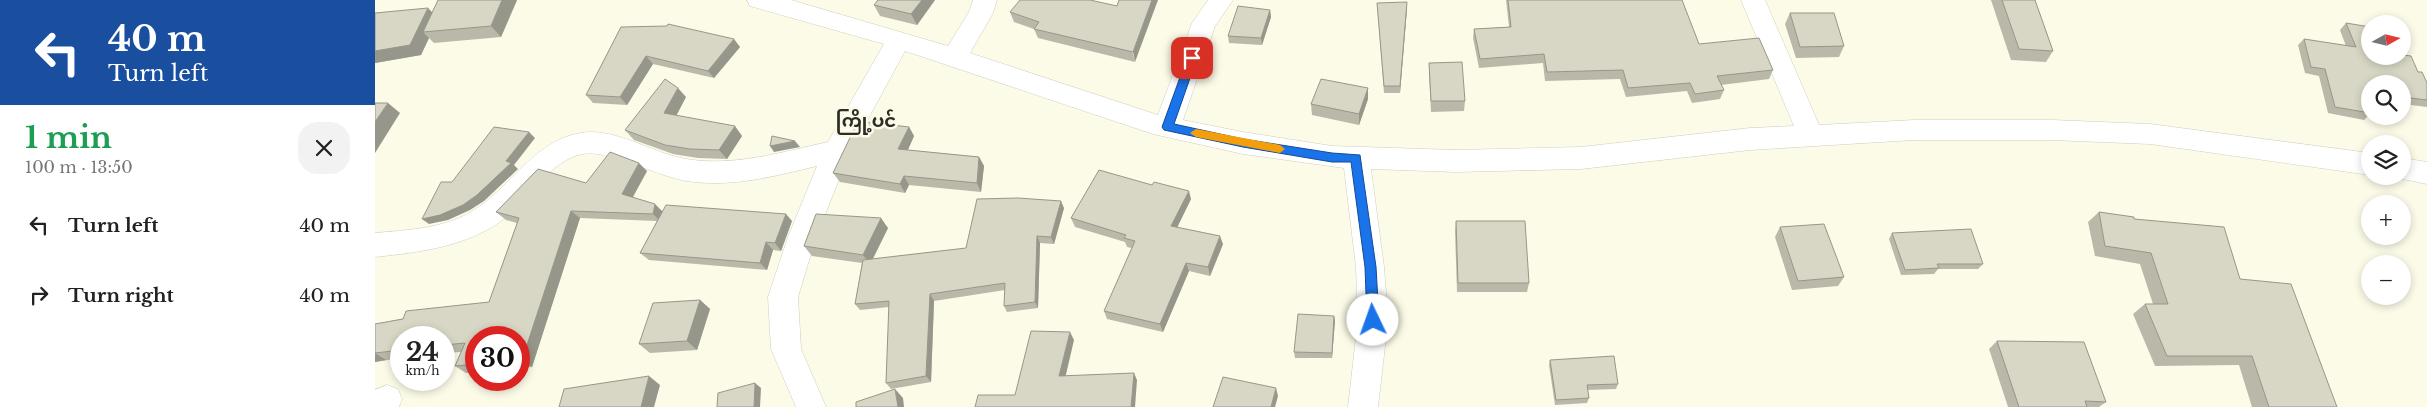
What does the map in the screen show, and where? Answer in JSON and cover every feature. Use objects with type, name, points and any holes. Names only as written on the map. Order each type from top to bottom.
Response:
[{"type":"street","points":[[759,0],[899,39],[1167,127],[1243,143],[1332,157],[1456,161],[1581,158],[1751,139],[1914,130],[2052,130],[2150,134],[2361,163]]},
{"type":"street","points":[[954,58],[981,13],[985,0]]},
{"type":"street","points":[[1167,127],[1205,23],[1221,0]]},
{"type":"street","points":[[1753,0],[1811,136]]},
{"type":"street","points":[[811,407],[786,349],[783,297],[802,237],[837,152],[899,39]]},
{"type":"street","points":[[375,245],[435,239],[461,231],[501,205],[553,154],[569,145],[598,142],[685,170],[710,172],[743,171],[837,152]]},
{"type":"street","points":[[1356,158],[1371,267],[1373,320],[1363,407]]},
{"type":"street","points":[[2411,170],[2427,173]]},
{"type":"building","points":[[438,0],[502,0],[491,26],[423,32]]},
{"type":"building","points":[[878,0],[922,0],[911,14],[874,5]]},
{"type":"building","points":[[1020,0],[1090,0],[1117,6],[1119,0],[1152,0],[1133,52],[1034,29],[1039,22],[1010,12]]},
{"type":"building","points":[[1508,0],[1682,0],[1699,44],[1759,38],[1773,70],[1717,76],[1724,90],[1695,94],[1690,83],[1628,88],[1623,70],[1547,72],[1544,54],[1480,59],[1474,29],[1511,27]]},
{"type":"building","points":[[2002,0],[2035,0],[2053,51],[2019,49]]},
{"type":"building","points":[[1407,2],[1400,86],[1384,86],[1377,3]]},
{"type":"building","points":[[1238,6],[1270,10],[1261,38],[1228,36]]},
{"type":"building","points":[[428,8],[410,45],[375,51],[375,13]]},
{"type":"building","points":[[1790,13],[1834,13],[1844,46],[1800,47]]},
{"type":"building","points":[[2346,23],[2361,26],[2361,65],[2411,65],[2411,56],[2418,72],[2422,72],[2427,83],[2427,100],[2411,98],[2411,75],[2361,75],[2361,111],[2335,107],[2325,69],[2311,67],[2304,39],[2356,47]]},
{"type":"building","points":[[668,24],[734,39],[708,71],[646,56],[620,97],[586,95],[621,27],[667,26]]},
{"type":"building","points":[[1462,62],[1465,101],[1431,101],[1429,63]]},
{"type":"building","points":[[665,79],[678,88],[664,113],[735,126],[719,150],[690,149],[665,145],[625,130]]},
{"type":"building","points":[[1321,79],[1368,88],[1359,114],[1311,104]]},
{"type":"building","points":[[375,103],[388,103],[375,122]]},
{"type":"building","points":[[858,121],[909,127],[898,149],[979,157],[977,183],[904,176],[900,184],[833,173]]},
{"type":"building","points":[[494,127],[529,132],[506,161],[511,163],[477,195],[463,205],[440,215],[422,219],[441,182],[452,182]]},
{"type":"building","points":[[772,136],[795,141],[770,146]]},
{"type":"building","points":[[610,152],[639,163],[622,194],[655,204],[653,214],[571,211],[530,336],[530,326],[465,326],[465,343],[455,344],[455,326],[390,326],[390,351],[375,353],[375,324],[403,319],[406,311],[489,302],[519,218],[496,212],[538,169],[586,183]]},
{"type":"building","points":[[1099,170],[1152,185],[1154,182],[1189,191],[1171,226],[1220,236],[1208,267],[1186,263],[1160,324],[1104,311],[1135,241],[1124,238],[1126,235],[1071,218]]},
{"type":"building","points":[[1018,198],[1061,201],[1051,237],[1037,236],[1035,302],[1004,306],[1005,283],[930,294],[926,376],[886,383],[889,301],[855,304],[863,260],[966,248],[977,199]]},
{"type":"building","points":[[666,205],[786,214],[775,243],[766,242],[760,263],[640,253]]},
{"type":"building","points":[[2099,212],[2134,217],[2134,219],[2224,227],[2240,279],[2291,284],[2337,407],[2269,407],[2252,356],[2167,356],[2145,304],[2168,304],[2151,253],[2105,246]]},
{"type":"building","points":[[816,214],[881,218],[863,255],[804,246]]},
{"type":"building","points":[[1456,221],[1525,221],[1529,283],[1458,283]]},
{"type":"building","points":[[1824,224],[1844,277],[1798,281],[1780,227]]},
{"type":"building","points":[[1971,229],[1983,264],[1937,264],[1939,268],[1905,270],[1892,233]]},
{"type":"building","points":[[700,300],[687,341],[639,344],[653,303]]},
{"type":"building","points":[[1298,314],[1334,316],[1332,353],[1294,352]]},
{"type":"building","points":[[1031,331],[1070,332],[1059,376],[1134,373],[1131,407],[975,407],[978,395],[1015,395]]},
{"type":"building","points":[[1997,341],[2084,342],[2106,402],[2085,401],[2087,407],[2019,407]]},
{"type":"building","points":[[465,343],[465,365],[455,366]]},
{"type":"building","points":[[1614,356],[1618,384],[1587,385],[1589,398],[1556,400],[1550,360]]},
{"type":"building","points":[[649,376],[641,407],[559,407],[564,389]]},
{"type":"building","points":[[1223,377],[1276,388],[1271,407],[1213,407]]},
{"type":"building","points":[[755,383],[754,407],[717,407],[718,393]]},
{"type":"building","points":[[895,389],[898,407],[856,407],[856,402]]},
{"type":"slow traffic","points":[[1196,133],[1280,149]]},
{"type":"district","name":"ကြို့ပင်","points":[[866,121]]},
{"type":"route","points":[[1192,58],[1167,127],[1243,143],[1332,157],[1356,158],[1371,267],[1373,320]]}]
